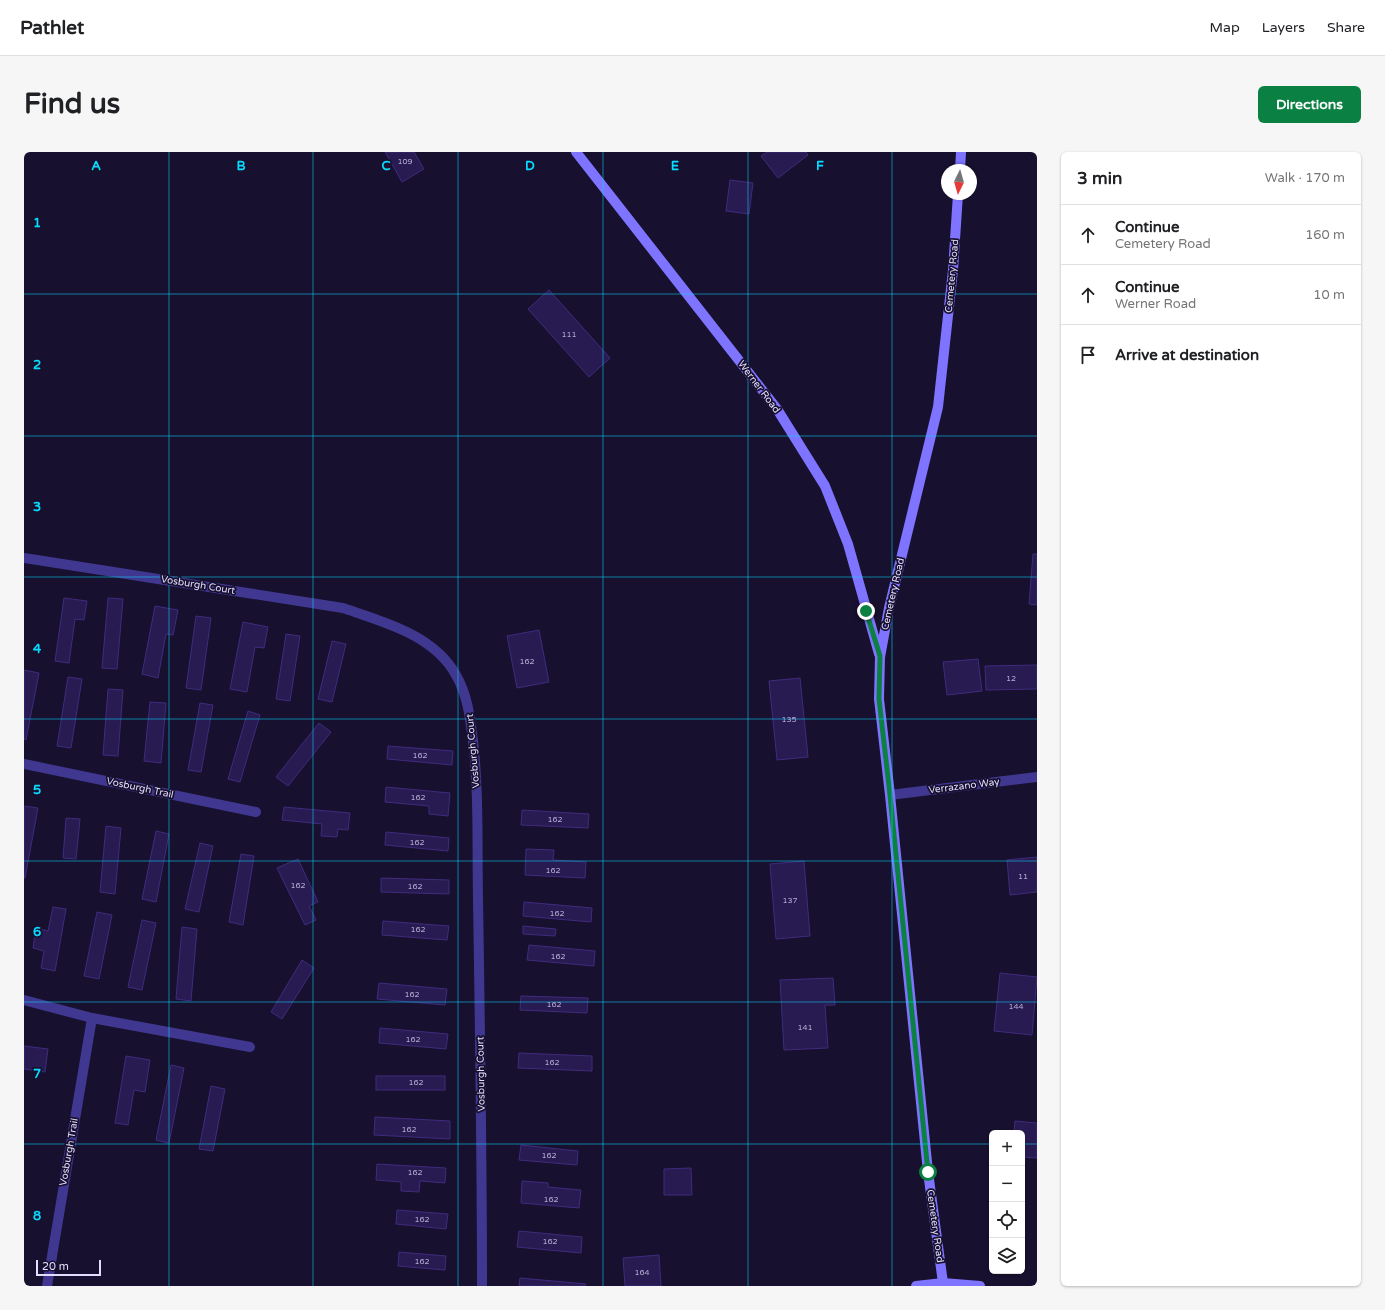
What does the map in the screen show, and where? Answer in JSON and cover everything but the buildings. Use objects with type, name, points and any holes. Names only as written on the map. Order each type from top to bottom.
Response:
[{"type":"street","name":"Werner Road","points":[[576,152],[777,409],[825,486],[848,544],[880,656]]},
{"type":"street","points":[[960,164],[961,152]]},
{"type":"street","name":"Cemetery Road","points":[[943,1285],[928,1172],[879,699],[880,656],[889,608],[938,407],[953,270],[958,200]]},
{"type":"street","name":"Vosburgh Court","points":[[24,558],[343,608],[382,621],[418,638],[440,654],[456,675],[468,704],[476,768],[482,1141],[482,1286]]},
{"type":"street","name":"Vosburgh Trail","points":[[24,764],[256,812]]},
{"type":"street","name":"Verrazano Way","points":[[890,795],[1037,777]]},
{"type":"street","points":[[24,1000],[92,1018],[250,1047]]},
{"type":"street","name":"Vosburgh Trail","points":[[47,1286],[92,1018]]},
{"type":"street","points":[[916,1286],[980,1286]]},
{"type":"route","points":[[866,611],[880,656],[879,699],[928,1172]]}]
